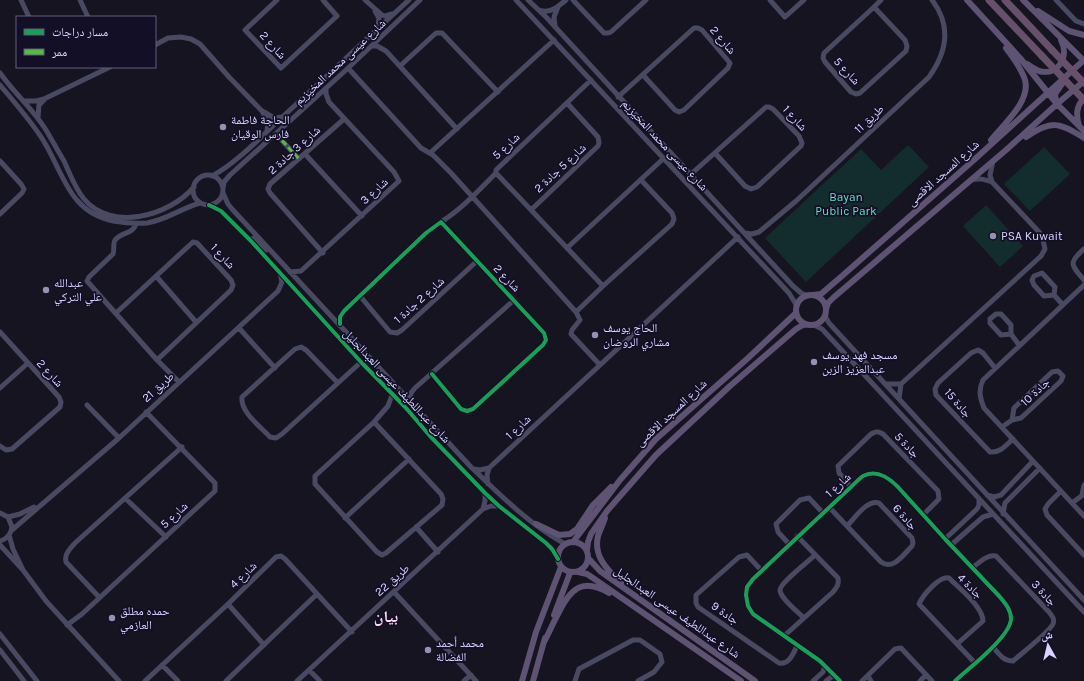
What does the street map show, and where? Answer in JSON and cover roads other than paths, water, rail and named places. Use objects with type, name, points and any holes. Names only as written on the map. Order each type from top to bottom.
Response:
[{"type":"highway","points":[[989,0],[1084,99]]},
{"type":"highway","points":[[1005,0],[1084,82]]},
{"type":"main road","points":[[967,0],[1020,58],[1057,104],[1082,129]]},
{"type":"main road","points":[[1023,0],[1074,34],[1084,35]]},
{"type":"main road","points":[[1023,0],[1084,60]]},
{"type":"main road","points":[[976,159],[1020,105],[1026,90],[1026,82],[1022,73],[995,32]]},
{"type":"main road","points":[[1020,58],[1037,70],[1046,71],[1054,69],[1062,61],[1065,55],[1060,37]]},
{"type":"main road","name":"شارع المسجد الاقصى","points":[[810,296],[821,294],[826,290],[976,159],[1047,92],[1084,60]]},
{"type":"main road","points":[[1057,104],[1055,97],[1056,92],[1075,68]]},
{"type":"main road","points":[[1066,97],[1084,73]]},
{"type":"main road","name":"شارع المسجد الاقصى","points":[[826,309],[828,303],[1084,82]]},
{"type":"main road","points":[[1082,129],[1077,116],[1077,110],[1080,103],[1084,99]]},
{"type":"main road","points":[[1006,150],[1036,130],[1050,125],[1066,127],[1084,138]]},
{"type":"main road","points":[[810,296],[822,300],[826,309],[825,316],[819,323],[814,325],[806,324],[800,320],[796,313],[799,301],[810,296]]},
{"type":"main road","name":"شارع المسجد الاقصى","points":[[573,542],[620,480],[656,439],[747,359],[796,313]]},
{"type":"main road","name":"شارع المسجد الاقصى","points":[[587,550],[591,534],[607,511],[656,455],[686,426],[796,329],[806,324]]},
{"type":"main road","points":[[536,524],[559,535],[570,534],[577,529],[593,505],[603,494],[620,480]]},
{"type":"main road","points":[[607,511],[598,536],[597,551],[604,566],[630,593]]},
{"type":"main road","points":[[573,542],[581,544],[587,550],[589,559],[587,565],[578,572],[570,572],[561,567],[558,559],[559,550],[565,544],[573,542]]},
{"type":"main road","name":"شارع عبداللطيف عيسى العبدالجليل","points":[[589,559],[600,571],[754,681]]},
{"type":"main road","points":[[522,681],[536,632],[561,567]]},
{"type":"main road","points":[[533,681],[544,642],[570,572]]},
{"type":"main road","name":"شارع عبداللطيف عيسى العبدالجليل","points":[[578,572],[587,574],[593,578],[741,681]]},
{"type":"main road","points":[[544,642],[568,595],[581,586],[591,586],[601,589],[624,603],[640,610]]},
{"type":"main road","points":[[660,624],[667,625],[691,642],[694,642],[696,639]]},
{"type":"main road","points":[[695,648],[700,646],[730,667],[740,670]]},
{"type":"main road","points":[[528,658],[534,656],[536,657],[537,663]]},
{"type":"street","points":[[21,0],[29,16]]},
{"type":"street","points":[[80,0],[88,16]]},
{"type":"street","name":"شارع 2","points":[[277,0],[245,30],[281,68],[338,16],[323,0]]},
{"type":"street","points":[[365,0],[373,8],[385,16],[394,14]]},
{"type":"street","name":"شارع عيسى محمد المخيزيم","points":[[212,176],[236,159],[409,0]]},
{"type":"street","name":"شارع عيسى محمد المخيزيم","points":[[516,0],[777,279],[789,293],[797,306]]},
{"type":"street","name":"شارع عيسى محمد المخيزيم","points":[[528,0],[782,274],[801,293],[810,296]]},
{"type":"street","points":[[538,10],[549,12],[566,0]]},
{"type":"street","points":[[573,0],[604,32],[607,33],[611,32],[646,0]]},
{"type":"street","points":[[770,0],[785,17],[804,0]]},
{"type":"street","name":"شارع 5","points":[[874,7],[905,40],[907,46],[906,51],[860,93],[856,94],[851,92],[825,62],[823,58],[824,53],[881,0]]},
{"type":"street","name":"طريق 11","points":[[759,232],[796,201],[924,82],[936,67],[944,48],[945,34],[941,15],[932,0]]},
{"type":"street","points":[[1056,0],[1076,20],[1084,24]]},
{"type":"street","name":"شارع عيسى محمد المخيزيم","points":[[223,191],[227,179],[355,62],[418,1]]},
{"type":"street","points":[[555,28],[554,17],[558,6]]},
{"type":"street","points":[[373,8],[379,18],[378,28]]},
{"type":"street","name":"شارع 2","points":[[618,97],[696,28],[702,30],[730,63],[728,68],[684,110],[679,112],[675,110],[643,75]]},
{"type":"street","points":[[400,66],[436,33],[439,32],[442,33],[498,92]]},
{"type":"street","points":[[382,36],[382,43],[386,51],[457,129]]},
{"type":"street","points":[[156,44],[168,38],[181,37],[191,39],[200,44],[262,111],[274,118],[282,117]]},
{"type":"street","points":[[430,153],[554,40]]},
{"type":"street","points":[[371,46],[377,46],[386,51]]},
{"type":"street","points":[[567,54],[573,54],[574,49]]},
{"type":"street","points":[[348,56],[350,61],[355,62]]},
{"type":"street","points":[[576,64],[578,59],[583,58]]},
{"type":"street","points":[[24,101],[44,99],[108,68]]},
{"type":"street","points":[[348,68],[421,148],[430,153],[451,174],[576,312],[580,320],[572,330],[571,334],[600,365]]},
{"type":"street","points":[[0,73],[38,119],[54,143],[77,189],[91,206],[99,211],[118,216],[143,216],[164,210],[186,196],[200,178],[204,176],[212,176],[219,180],[223,191],[218,201],[209,205],[200,203],[189,206],[166,218],[136,224],[108,220],[98,216],[81,206],[69,190],[45,144],[30,122],[0,85]]},
{"type":"street","name":"شارع 5","points":[[592,80],[496,170],[496,173],[603,286]]},
{"type":"street","name":"شارع 3","points":[[301,271],[323,253],[399,181],[394,172],[329,102],[326,94],[326,88]]},
{"type":"street","name":"شارع 3","points":[[316,97],[329,102]]},
{"type":"street","points":[[38,119],[39,105],[44,99]]},
{"type":"street","name":"شارع 5 جادة 2","points":[[531,210],[598,146],[598,137],[567,103]]},
{"type":"street","name":"شارع 1","points":[[690,175],[715,152],[764,109],[769,107],[773,109],[799,136],[802,143],[757,187],[751,189],[745,186],[715,152]]},
{"type":"street","points":[[262,111],[268,123],[267,131]]},
{"type":"street","name":"شارع 3 جادة 2","points":[[323,253],[270,194],[268,189],[270,184],[344,119]]},
{"type":"street","points":[[276,134],[299,158]]},
{"type":"street","points":[[304,154],[362,216]]},
{"type":"street","points":[[567,248],[664,158]]},
{"type":"street","points":[[236,159],[238,164],[243,164]]},
{"type":"street","points":[[0,161],[24,189],[22,193],[0,214]]},
{"type":"street","points":[[992,182],[991,168],[993,161]]},
{"type":"street","points":[[340,324],[340,317],[344,311],[426,233],[452,216],[496,173]]},
{"type":"street","points":[[898,399],[901,384],[1041,256],[1045,248],[1044,240],[1040,233],[992,182],[985,179],[970,180]]},
{"type":"street","points":[[576,312],[672,224],[674,219],[672,213],[641,180]]},
{"type":"street","points":[[194,187],[194,196],[200,203]]},
{"type":"street","name":"شارع عبداللطيف عيسى العبدالجليل","points":[[223,191],[228,204],[300,283],[330,313],[470,467],[503,499],[552,537],[565,544]]},
{"type":"street","points":[[701,198],[707,198],[707,193]]},
{"type":"street","points":[[710,207],[711,204],[716,202]]},
{"type":"street","name":"شارع عبداللطيف عيسى العبدالجليل","points":[[209,205],[222,211],[251,241],[361,362],[485,493],[546,543],[558,559]]},
{"type":"street","name":"شارع 2","points":[[432,374],[461,409],[467,411],[473,409],[479,404],[543,345],[546,340],[544,332],[441,222]]},
{"type":"street","points":[[136,224],[132,230],[116,238],[114,242],[113,254],[87,280],[88,283],[157,360],[179,382]]},
{"type":"street","points":[[744,232],[752,234],[759,232],[757,240],[758,247]]},
{"type":"street","name":"شارع 1","points":[[489,468],[738,237]]},
{"type":"street","points":[[251,241],[251,239],[254,238],[266,250],[272,252]]},
{"type":"street","name":"شارع 1","points":[[116,313],[193,242],[197,243],[231,280],[233,285],[230,290],[157,360]]},
{"type":"street","points":[[1084,249],[1075,257],[1073,268],[1084,280]]},
{"type":"street","name":"شارع 2 جادة 1","points":[[360,296],[390,332],[397,333],[477,261]]},
{"type":"street","points":[[1028,268],[1034,276]]},
{"type":"street","points":[[290,272],[301,271],[300,283]]},
{"type":"street","points":[[278,291],[282,282],[280,272]]},
{"type":"street","points":[[1034,276],[1042,273],[1055,287],[1054,295],[1062,305]]},
{"type":"street","points":[[777,279],[782,279],[782,274]]},
{"type":"street","points":[[156,276],[196,322]]},
{"type":"street","points":[[1034,276],[1032,280],[1034,285],[1044,296],[1054,295]]},
{"type":"street","points":[[1084,285],[995,368],[983,380],[980,388],[980,400],[984,408],[1084,516]]},
{"type":"street","points":[[278,291],[285,288],[293,288]]},
{"type":"street","name":"طريق 21","points":[[0,541],[119,438],[278,291]]},
{"type":"street","name":"شارع 2","points":[[409,400],[411,393],[415,388],[514,300]]},
{"type":"street","points":[[330,313],[337,314],[344,311]]},
{"type":"street","points":[[1011,334],[1001,335],[990,323],[990,319],[996,314],[1001,314],[1011,325],[1011,334],[1019,345]]},
{"type":"street","points":[[825,316],[829,324],[1084,600]]},
{"type":"street","points":[[814,325],[822,329],[1084,612]]},
{"type":"street","points":[[239,328],[275,368]]},
{"type":"street","name":"شارع 2","points":[[0,332],[59,397],[61,402],[60,407],[12,449],[6,450],[0,446]]},
{"type":"street","points":[[338,383],[306,350],[301,347],[295,349],[242,397],[241,403],[243,409],[270,438],[276,438],[282,434],[338,383],[361,362]]},
{"type":"street","name":"جادة 15","points":[[995,368],[983,353],[978,350],[971,353],[938,383],[935,389],[936,395],[990,452],[1000,451],[1013,438]]},
{"type":"street","points":[[0,388],[28,363]]},
{"type":"street","name":"جادة 10","points":[[1002,427],[1012,420],[1021,418],[1061,381],[1063,376],[1058,371],[1052,372],[1014,408],[1012,420]]},
{"type":"street","points":[[886,384],[901,384]]},
{"type":"street","name":"شارع 2","points":[[403,393],[415,388]]},
{"type":"street","points":[[374,422],[441,494],[443,498],[442,505],[386,553],[382,554],[377,552],[314,484],[315,476],[374,422],[388,406],[392,394]]},
{"type":"street","points":[[388,406],[399,401]]},
{"type":"street","points":[[87,405],[119,438]]},
{"type":"street","points":[[406,408],[416,415],[428,428],[431,427],[431,424]]},
{"type":"street","name":"شارع 5","points":[[67,625],[100,597],[215,491],[215,483],[182,447],[146,412]]},
{"type":"street","points":[[430,436],[430,433],[433,432],[449,449],[455,451]]},
{"type":"street","name":"جادة 5","points":[[851,487],[839,473],[838,466],[871,434],[879,432],[938,491],[939,499],[924,514]]},
{"type":"street","points":[[929,445],[935,444],[936,440]]},
{"type":"street","points":[[100,597],[66,562],[66,555],[75,543],[182,447]]},
{"type":"street","points":[[938,455],[939,451],[944,449]]},
{"type":"street","points":[[346,518],[409,459]]},
{"type":"street","points":[[986,495],[994,497],[1001,495],[1033,462]]},
{"type":"street","points":[[470,467],[480,470],[489,468],[487,475],[488,484]]},
{"type":"street","points":[[1003,514],[1005,503],[1040,468]]},
{"type":"street","name":"شارع 1","points":[[840,681],[820,661],[753,614],[746,601],[747,587],[761,570],[823,512],[864,476],[872,474],[883,475],[890,479],[1000,597],[1009,610],[1011,619],[1008,629],[993,647],[955,681]]},
{"type":"street","points":[[1072,503],[1083,494],[1084,485]]},
{"type":"street","points":[[1061,491],[1045,509],[1047,515],[1084,555]]},
{"type":"street","points":[[483,509],[485,493]]},
{"type":"street","name":"طريق 21","points":[[8,517],[24,512],[51,497]]},
{"type":"street","points":[[125,498],[166,537]]},
{"type":"street","points":[[789,544],[778,532],[776,524],[800,500],[809,498],[823,512]]},
{"type":"street","points":[[945,539],[977,509],[979,499]]},
{"type":"street","name":"جادة 6","points":[[829,507],[847,526],[885,565],[888,566],[893,564],[912,546],[913,542],[909,535],[882,505],[876,502],[866,507],[847,526]]},
{"type":"street","points":[[483,509],[491,506],[499,506]]},
{"type":"street","name":"طريق 22","points":[[297,681],[352,632],[483,509]]},
{"type":"street","points":[[1,513],[8,517],[11,523],[10,533],[13,549],[23,570]]},
{"type":"street","points":[[951,545],[983,517],[993,514]]},
{"type":"street","points":[[416,527],[438,552]]},
{"type":"street","points":[[784,636],[838,586],[838,578],[797,536]]},
{"type":"street","points":[[0,545],[23,570],[46,601],[119,681]]},
{"type":"street","name":"جادة 9","points":[[761,570],[747,555],[739,556],[696,595],[696,604],[698,607],[779,663],[789,660],[797,646]]},
{"type":"street","points":[[804,618],[784,599],[781,594],[780,587],[815,555]]},
{"type":"street","name":"جادة 3","points":[[972,568],[991,555],[996,556],[1054,618],[1054,623],[1047,631],[1013,661],[1008,661],[1001,657],[993,647]]},
{"type":"street","name":"شارع 4","points":[[145,681],[276,557],[281,556],[285,559],[352,632]]},
{"type":"street","points":[[1041,566],[1047,565],[1048,561]]},
{"type":"street","points":[[1050,575],[1050,571],[1055,570]]},
{"type":"street","name":"جادة 4","points":[[957,644],[980,625],[983,621],[983,617],[980,610],[949,578],[945,578],[941,579],[924,595],[918,604],[975,663]]},
{"type":"street","points":[[394,592],[476,681]]},
{"type":"street","points":[[226,681],[317,594]]},
{"type":"street","points":[[228,604],[264,645]]},
{"type":"street","points":[[0,634],[37,681]]},
{"type":"street","points":[[575,681],[579,669],[582,666],[633,640],[640,640],[660,654],[662,662],[654,672],[638,681]]},
{"type":"street","points":[[862,681],[895,649],[901,648],[932,681]]},
{"type":"street","points":[[0,650],[24,681]]},
{"type":"street","points":[[162,665],[178,681]]},
{"type":"street","points":[[813,681],[823,672],[826,666]]},
{"type":"street","points":[[309,670],[320,681]]},
{"type":"street","points":[[464,681],[471,675]]},
{"type":"street","points":[[826,681],[834,675]]},
{"type":"street","points":[[920,681],[926,675]]},
{"type":"street","points":[[868,676],[872,681]]},
{"type":"place","name":"الحاجة فاطمة فارس الوقيان","points":[[223,127]]},
{"type":"place","name":"PSA Kuwait","points":[[993,236]]},
{"type":"place","name":"عبدالله علي التركي","points":[[46,290]]},
{"type":"place","name":"الحاج يوسف مشاري الروضان","points":[[595,335]]},
{"type":"place","name":"مسجد فهد يوسف عبدالعزيز الزبن","points":[[814,362]]},
{"type":"place","name":"حمده مطلق العازمي","points":[[112,618]]},
{"type":"place","name":"محمد أحمد الفضالة","points":[[428,650]]},
{"type":"district","name":"بيان","points":[[386,616]]},
{"type":"park label","name":"Bayan Public Park","points":[[846,204]]}]
